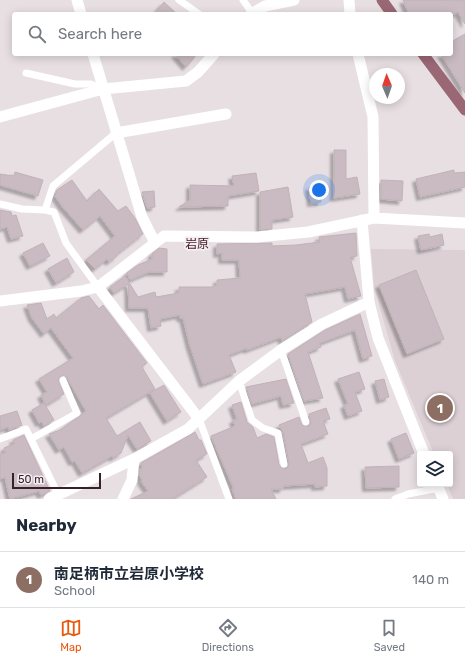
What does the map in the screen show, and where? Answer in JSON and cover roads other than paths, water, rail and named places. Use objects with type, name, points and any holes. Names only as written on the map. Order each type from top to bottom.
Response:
[{"type":"main road","points":[[382,0],[391,12]]},
{"type":"main road","points":[[424,56],[465,110]]},
{"type":"street","points":[[77,0],[80,12]]},
{"type":"street","points":[[254,12],[265,6],[294,0]]},
{"type":"street","points":[[350,0],[350,12]]},
{"type":"street","points":[[94,56],[142,217],[155,242]]},
{"type":"street","points":[[0,118],[103,89],[186,81],[198,72],[212,56]]},
{"type":"street","points":[[358,56],[373,117],[374,218]]},
{"type":"street","points":[[116,133],[226,114]]},
{"type":"street","points":[[0,301],[73,292],[98,287],[164,236],[257,237],[308,232],[374,218],[465,224]]},
{"type":"street","points":[[362,220],[369,302],[378,338],[423,451]]},
{"type":"street","points":[[98,287],[199,419]]},
{"type":"street","points":[[54,497],[134,459],[188,429],[239,381],[281,350],[322,324],[369,302]]},
{"type":"street","points":[[123,499],[132,480],[134,459]]},
{"type":"street","points":[[438,487],[444,499]]},
{"type":"lane","points":[[179,0],[196,12]]},
{"type":"lane","points":[[243,0],[251,12]]},
{"type":"lane","points":[[26,73],[75,84],[91,84],[103,89]]},
{"type":"lane","points":[[45,210],[53,186],[116,133]]},
{"type":"lane","points":[[0,204],[22,210],[45,210],[54,212],[66,243],[98,287]]},
{"type":"lane","points":[[281,350],[306,422]]},
{"type":"lane","points":[[31,439],[77,413],[63,380]]},
{"type":"lane","points":[[239,381],[252,420],[263,428],[278,433],[284,464]]},
{"type":"lane","points":[[199,419],[229,499]]},
{"type":"lane","points":[[0,439],[26,429],[54,497]]},
{"type":"lane","points":[[395,499],[434,487]]},
{"type":"place","name":"南足柄市立岩原小学校","points":[[440,408]]},
{"type":"district","name":"岩原","points":[[197,244]]}]
